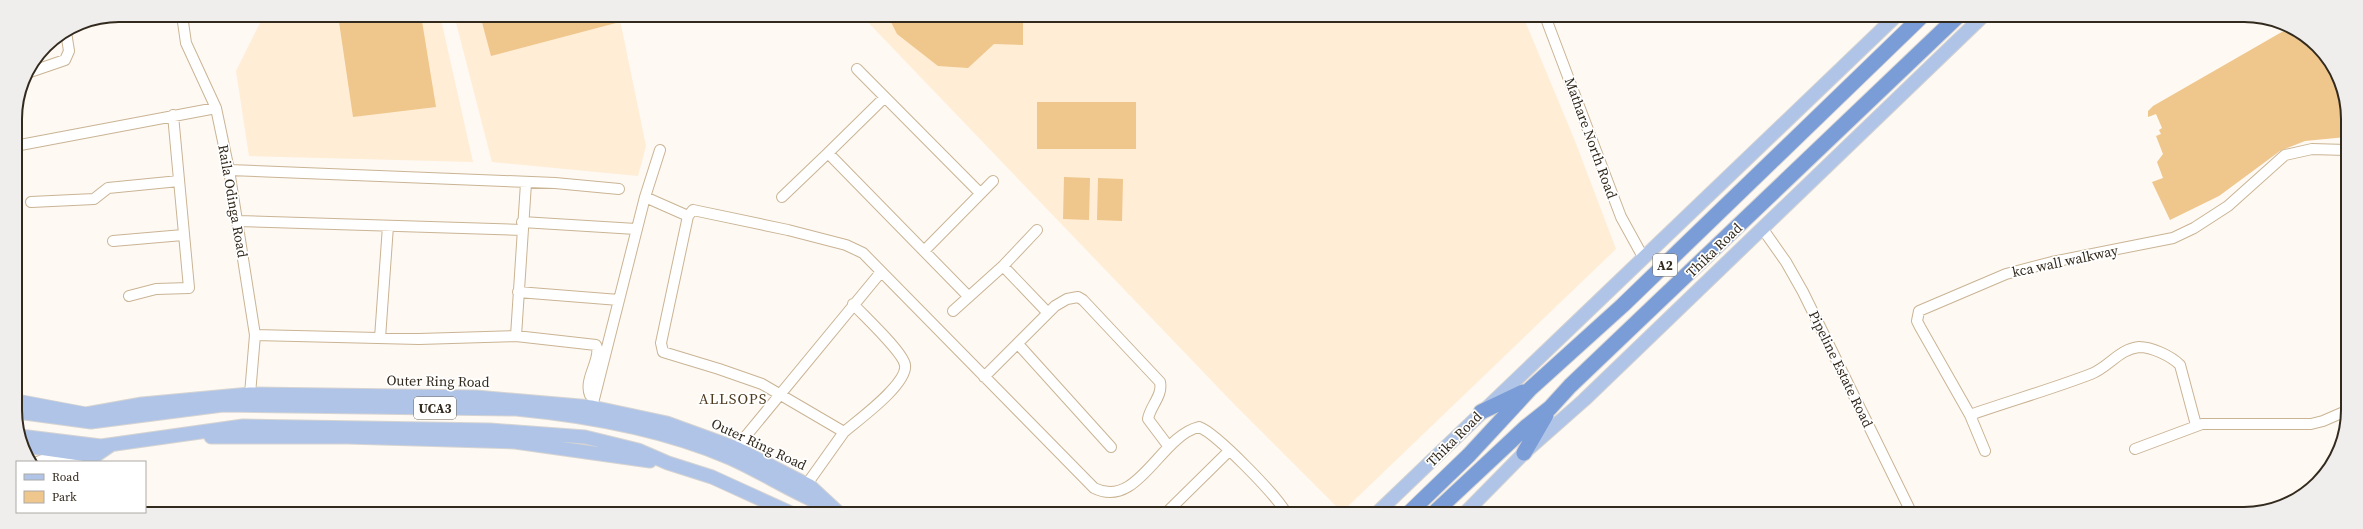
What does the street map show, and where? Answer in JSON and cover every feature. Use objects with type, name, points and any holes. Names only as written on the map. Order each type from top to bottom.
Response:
[{"type":"highway","name":"Thika Road","points":[[1415,507],[1469,455],[1530,389],[1623,305],[1916,22]]},
{"type":"highway","name":"Thika Road","points":[[1440,507],[1526,427],[1550,408],[1570,386],[1952,22]]},
{"type":"highway","points":[[1481,412],[1530,389]]},
{"type":"highway","points":[[1524,453],[1550,408]]},
{"type":"main road","name":"Thika Road","points":[[1383,507],[1890,22]]},
{"type":"main road","name":"Thika Road","points":[[1471,507],[1524,453],[1584,400],[1977,22]]},
{"type":"main road","name":"Outer Ring Road","points":[[22,402],[86,414],[142,404],[250,394],[476,397],[593,402],[667,423],[736,448],[807,484],[833,507]]},
{"type":"main road","name":"Outer Ring Road","points":[[22,413],[91,422],[223,405],[508,409],[558,413],[627,426],[690,443],[729,458],[830,507]]},
{"type":"main road","name":"UCA3","points":[[26,437],[101,446],[243,426],[490,430],[585,437],[638,450],[668,463],[712,476],[778,507]]},
{"type":"main road","name":"UCA3","points":[[29,447],[95,456],[126,435],[389,438],[515,442],[668,463]]},
{"type":"street","name":"Raila Odinga Road","points":[[183,22],[186,43],[216,108],[229,170],[255,335],[250,394]]},
{"type":"street","name":"Mathare North Road","points":[[1547,22],[1621,217],[1643,258]]},
{"type":"street","points":[[35,70],[65,60],[70,51],[67,37]]},
{"type":"street","points":[[857,69],[884,98],[980,193]]},
{"type":"street","points":[[782,196],[884,98]]},
{"type":"street","points":[[22,145],[216,108]]},
{"type":"street","points":[[129,296],[156,289],[188,288],[173,115]]},
{"type":"street","name":"kca wall walkway","points":[[1985,451],[1970,415],[1922,332],[1917,321],[1919,311],[2006,274],[2052,262],[2173,238],[2194,228],[2228,206],[2285,155],[2312,149],[2341,150]]},
{"type":"street","points":[[593,402],[636,229],[660,150]]},
{"type":"street","points":[[828,152],[925,250],[968,296]]},
{"type":"street","points":[[229,170],[526,183],[562,183],[619,189]]},
{"type":"street","points":[[925,250],[993,181]]},
{"type":"street","points":[[31,202],[94,198],[108,188],[179,182]]},
{"type":"street","points":[[516,336],[526,183]]},
{"type":"street","points":[[645,197],[688,216]]},
{"type":"street","points":[[844,432],[762,384],[663,352],[661,343],[688,216],[691,211],[699,210],[846,245],[863,253],[1094,488],[1101,492],[1114,493],[1124,490],[1169,446],[1199,427],[1209,433],[1229,450],[1281,507]]},
{"type":"street","points":[[237,221],[388,226],[522,226],[636,229]]},
{"type":"street","points":[[380,338],[388,226]]},
{"type":"street","name":"Pipeline Estate Road","points":[[1762,228],[1786,262],[1803,292],[1909,507]]},
{"type":"street","points":[[953,310],[1003,266],[1037,230]]},
{"type":"street","points":[[114,241],[183,235]]},
{"type":"street","points":[[1003,266],[1047,312]]},
{"type":"street","points":[[736,448],[779,393],[881,272]]},
{"type":"street","points":[[518,292],[619,300]]},
{"type":"street","points":[[984,377],[1018,344],[1047,312],[1067,299],[1078,297],[1083,300],[1160,382],[1161,391],[1148,419],[1169,446]]},
{"type":"street","points":[[807,484],[844,432],[896,386],[905,374],[905,366],[898,353],[853,304]]},
{"type":"street","points":[[255,335],[380,338],[516,336],[596,345],[597,353],[588,389],[593,402]]},
{"type":"street","points":[[1018,344],[1111,447]]},
{"type":"street","points":[[1970,415],[2093,373],[2122,352],[2138,347],[2149,348],[2176,360],[2180,365],[2196,425]]},
{"type":"street","points":[[2135,448],[2196,425],[2311,424],[2323,421],[2341,413]]},
{"type":"street","points":[[1172,507],[1229,450]]},
{"type":"street","points":[[40,461],[46,459],[78,461]]},
{"type":"shaded area","points":[[260,22],[442,22],[473,162],[249,156],[236,71]]},
{"type":"shaded area","points":[[456,22],[620,22],[646,146],[638,176],[492,162]]},
{"type":"shaded area","points":[[868,22],[1525,22],[1575,141],[1616,249],[1347,507],[1337,507],[1233,403]]},
{"type":"green space","points":[[339,22],[422,22],[436,107],[353,117]]},
{"type":"green space","points":[[482,22],[616,22],[616,23],[491,56]]},
{"type":"green space","points":[[891,22],[1023,22],[1023,45],[994,44],[968,68],[938,66],[897,34]]},
{"type":"green space","points":[[2284,31],[2313,50],[2328,70],[2336,88],[2339,100],[2341,137],[2305,141],[2280,151],[2219,196],[2170,220],[2152,182],[2163,178],[2157,162],[2163,154],[2156,136],[2161,134],[2159,130],[2162,128],[2156,114],[2148,117],[2148,111],[2153,106]]},
{"type":"green space","points":[[1037,102],[1136,102],[1136,149],[1037,149]]},
{"type":"green space","points":[[1064,177],[1090,178],[1089,220],[1063,219]]},
{"type":"green space","points":[[1098,178],[1123,179],[1122,221],[1097,220]]},
{"type":"district","name":"ALLSOPS","points":[[733,398]]}]
